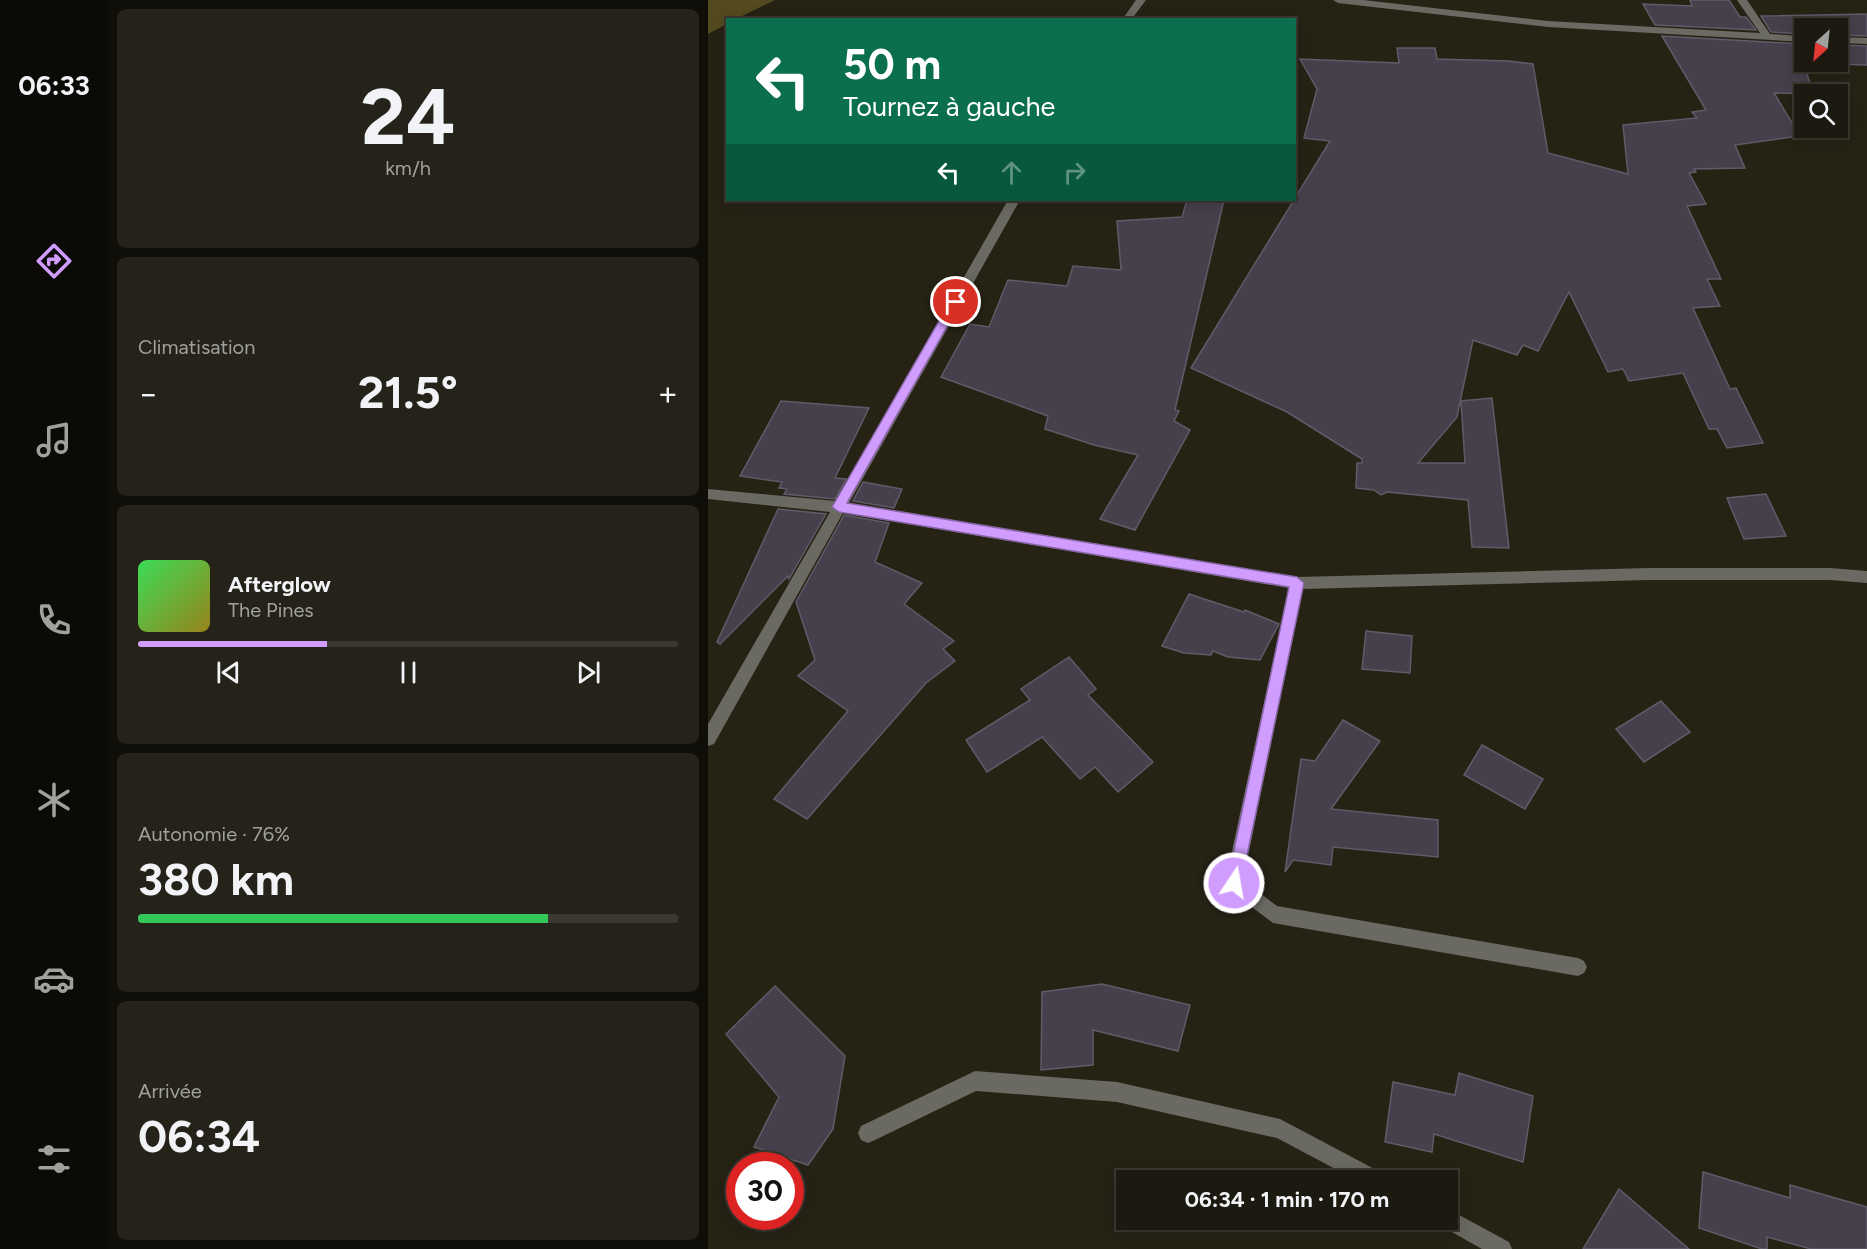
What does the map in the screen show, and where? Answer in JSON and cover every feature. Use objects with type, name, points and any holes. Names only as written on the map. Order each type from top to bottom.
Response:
[{"type":"street","points":[[1128,18],[1141,0]]},
{"type":"street","points":[[1338,0],[1548,24],[1794,39]]},
{"type":"street","points":[[1742,0],[1768,38]]},
{"type":"street","points":[[1848,40],[1867,41]]},
{"type":"street","points":[[708,739],[1013,201]]},
{"type":"street","points":[[708,494],[839,507],[1297,583],[1649,574],[1830,574],[1867,577]]},
{"type":"street","points":[[1297,583],[1234,883],[1273,914],[1578,967]]},
{"type":"street","points":[[868,1133],[975,1081],[1117,1092],[1280,1129],[1356,1170]]},
{"type":"street","points":[[1458,1225],[1502,1249]]},
{"type":"shaded area","points":[[708,0],[775,0],[738,18],[726,18],[726,25],[708,34]]},
{"type":"building","points":[[1690,0],[1729,0],[1740,17],[1746,17],[1756,30],[1655,25],[1643,4],[1692,6]]},
{"type":"building","points":[[1867,14],[1867,36],[1848,35],[1848,18],[1794,18],[1794,33],[1771,32],[1761,16]]},
{"type":"building","points":[[1662,36],[1794,43],[1794,72],[1806,72],[1810,84],[1794,84],[1794,94],[1774,93],[1794,126],[1794,137],[1735,145],[1745,168],[1694,169],[1696,172],[1689,173],[1706,204],[1687,206],[1721,279],[1707,279],[1720,306],[1693,308],[1730,389],[1736,388],[1763,443],[1727,448],[1717,429],[1709,429],[1683,373],[1629,381],[1623,369],[1608,372],[1569,292],[1538,351],[1523,345],[1517,355],[1473,340],[1457,417],[1418,463],[1465,463],[1461,401],[1492,398],[1509,548],[1472,547],[1468,500],[1387,492],[1381,495],[1374,490],[1356,488],[1357,463],[1362,463],[1362,459],[1287,412],[1191,368],[1293,201],[1296,201],[1296,197],[1330,141],[1304,138],[1317,89],[1300,59],[1399,63],[1397,48],[1435,48],[1437,59],[1533,64],[1548,153],[1628,174],[1623,125],[1697,118],[1692,112],[1706,110]]},
{"type":"building","points":[[1848,45],[1867,46],[1867,65],[1848,64]]},
{"type":"building","points":[[1187,201],[1224,201],[1175,410],[1179,411],[1174,421],[1190,430],[1135,530],[1100,519],[1138,455],[1094,445],[1045,429],[1048,416],[941,377],[970,324],[989,327],[1008,280],[1067,286],[1073,266],[1121,270],[1117,221],[1182,217]]},
{"type":"building","points":[[781,401],[869,408],[835,478],[846,479],[835,499],[784,494],[787,489],[779,488],[782,482],[740,476]]},
{"type":"building","points":[[863,482],[902,489],[894,508],[853,501]]},
{"type":"building","points":[[1766,494],[1786,536],[1744,539],[1727,498]]},
{"type":"building","points":[[778,509],[826,514],[789,579],[788,576],[720,644],[717,642]]},
{"type":"building","points":[[844,515],[889,523],[875,562],[922,583],[904,604],[954,641],[943,649],[955,661],[926,683],[807,819],[774,799],[848,711],[798,676],[815,660],[796,602]]},
{"type":"building","points":[[1189,594],[1244,612],[1245,610],[1279,624],[1260,660],[1228,657],[1213,651],[1211,655],[1184,653],[1162,646]]},
{"type":"building","points":[[1366,631],[1412,636],[1410,673],[1362,669]]},
{"type":"building","points":[[1069,657],[1096,689],[1088,695],[1153,762],[1118,792],[1095,767],[1080,779],[1042,737],[987,772],[966,740],[1030,700],[1021,689]]},
{"type":"building","points":[[1661,701],[1690,732],[1644,762],[1616,729]]},
{"type":"building","points":[[1343,720],[1380,741],[1331,809],[1438,820],[1438,857],[1333,847],[1331,865],[1293,860],[1285,872],[1301,759],[1315,761]]},
{"type":"building","points":[[1482,745],[1543,779],[1525,809],[1464,775]]},
{"type":"building","points":[[1102,984],[1190,1005],[1178,1051],[1093,1030],[1093,1065],[1041,1070],[1042,992]]},
{"type":"building","points":[[775,986],[845,1056],[833,1129],[808,1165],[804,1164],[804,1152],[769,1152],[754,1147],[779,1097],[726,1034]]},
{"type":"building","points":[[1459,1073],[1533,1096],[1523,1162],[1434,1134],[1432,1152],[1385,1142],[1393,1082],[1455,1095]]},
{"type":"building","points":[[1703,1172],[1790,1198],[1790,1185],[1867,1207],[1867,1249],[1811,1249],[1767,1237],[1767,1249],[1762,1249],[1699,1228]]},
{"type":"building","points":[[1619,1189],[1689,1249],[1583,1249]]},
{"type":"route","points":[[956,302],[839,507],[1297,583],[1234,883]]}]
